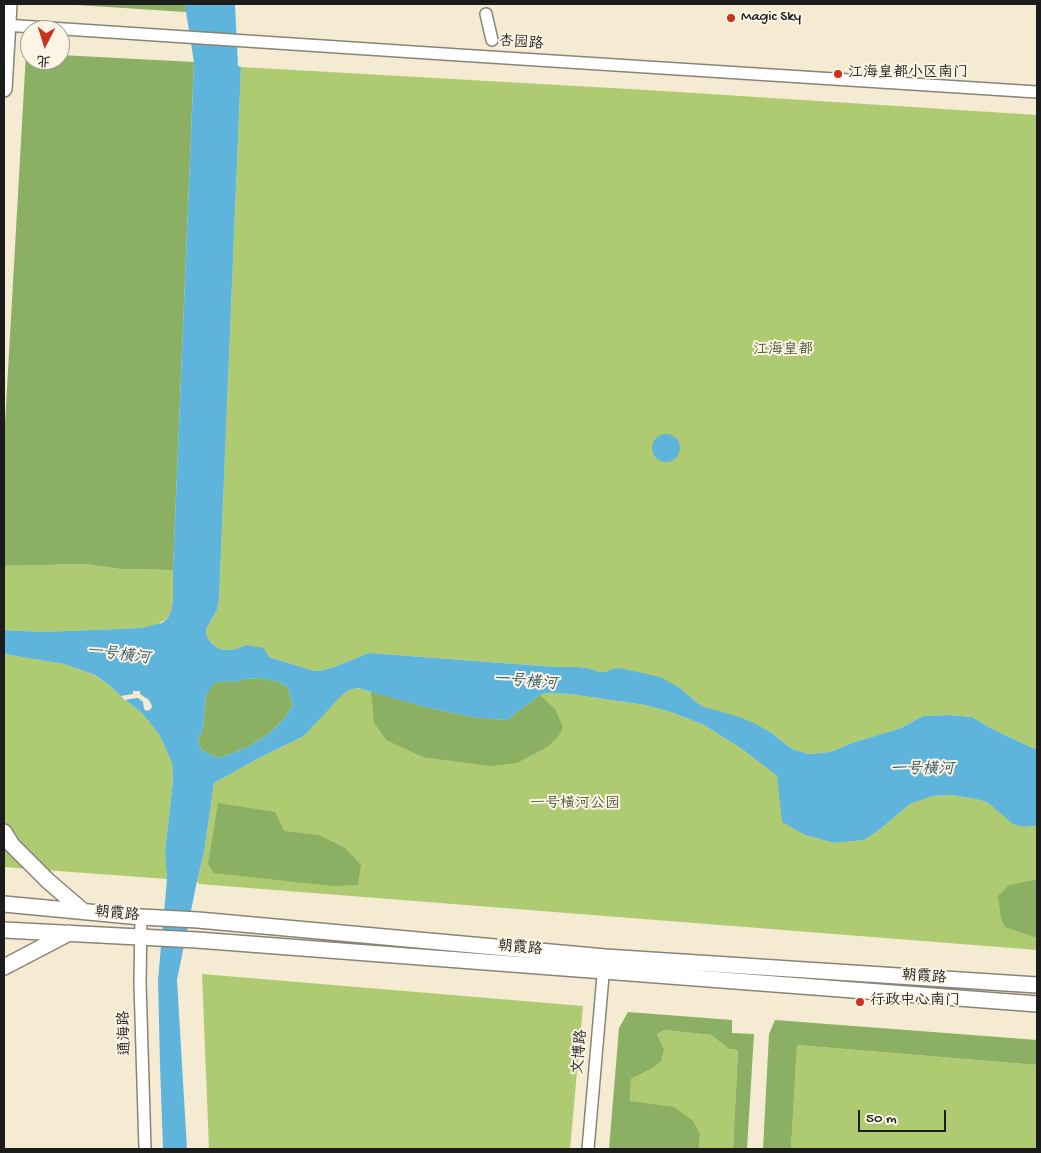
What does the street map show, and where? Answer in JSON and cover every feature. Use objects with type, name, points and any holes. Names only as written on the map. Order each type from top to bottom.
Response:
[{"type":"main road","points":[[4,90],[8,4]]},
{"type":"main road","points":[[4,832],[12,845],[83,912]]},
{"type":"main road","name":"朝霞路","points":[[4,904],[198,920],[604,964],[1037,1004]]},
{"type":"main road","name":"朝霞路","points":[[4,930],[1037,986]]},
{"type":"main road","points":[[4,967],[69,933]]},
{"type":"street","points":[[486,14],[492,40]]},
{"type":"street","name":"杏园路","points":[[6,25],[1037,92]]},
{"type":"street","name":"通海路","points":[[145,1149],[140,983],[148,937],[149,917]]},
{"type":"street","name":"文博路","points":[[588,1149],[604,964]]},
{"type":"green space","points":[[61,4],[186,4],[186,12]]},
{"type":"green space","points":[[70,56],[194,62],[173,570],[120,569],[86,564],[4,566],[4,441],[25,70],[70,70]]},
{"type":"green space","name":"江海皇都","points":[[241,67],[1037,115],[1037,749],[992,729],[972,717],[949,715],[923,716],[901,728],[830,752],[809,754],[792,749],[773,734],[704,707],[680,688],[612,669],[600,672],[578,667],[369,653],[331,668],[314,671],[269,657],[246,645],[228,650],[219,649],[212,644],[207,637],[206,629],[217,610],[219,600]]},
{"type":"green space","points":[[86,564],[120,569],[173,570],[173,600],[168,618],[156,625],[141,628],[43,632],[4,630],[4,566]]},
{"type":"green space","points":[[4,654],[64,664],[94,675],[142,713],[160,736],[172,763],[173,781],[165,852],[167,879],[4,867]]},
{"type":"green space","points":[[261,678],[287,686],[293,705],[285,718],[271,732],[250,746],[233,753],[218,758],[201,750],[198,740],[203,728],[206,695],[213,683]]},
{"type":"green space","name":"一号横河公园","points":[[358,688],[425,707],[472,717],[507,720],[540,695],[546,693],[570,694],[645,705],[671,712],[704,725],[742,749],[777,776],[783,822],[805,835],[834,843],[864,840],[910,804],[933,796],[950,795],[987,802],[1024,827],[1037,826],[1037,950],[199,884],[197,881],[204,853],[214,783],[304,736],[341,695],[349,690]]},
{"type":"green space","points":[[371,691],[425,707],[472,717],[507,720],[540,695],[555,709],[563,727],[558,737],[547,747],[517,763],[490,766],[423,757],[386,740],[374,722]]},
{"type":"green space","points":[[218,803],[275,812],[284,831],[319,835],[345,848],[361,865],[358,885],[335,886],[214,873],[208,864]]},
{"type":"green space","points":[[1037,881],[1037,938],[1005,927],[1001,918],[998,896],[1009,885]]},
{"type":"green space","points":[[202,974],[583,1006],[570,1149],[209,1149]]},
{"type":"green space","points":[[628,1012],[732,1020],[732,1033],[754,1034],[747,1149],[733,1149],[738,1050],[729,1049],[711,1035],[665,1030],[657,1034],[664,1049],[661,1061],[651,1069],[631,1079],[630,1101],[674,1107],[693,1121],[700,1134],[699,1149],[609,1149],[619,1028]]},
{"type":"green space","points":[[775,1020],[1037,1040],[1037,1065],[797,1045],[791,1149],[763,1149],[769,1034]]},
{"type":"green space","points":[[665,1030],[711,1035],[729,1049],[738,1050],[733,1149],[699,1149],[700,1134],[630,1101],[631,1079],[651,1069],[664,1049],[657,1034]]},
{"type":"green space","points":[[797,1045],[1037,1065],[1037,1149],[791,1149]]},
{"type":"water","name":"一号横河","points":[[186,4],[235,4],[238,66],[241,67],[219,600],[217,610],[206,629],[207,637],[212,644],[219,649],[228,650],[246,645],[264,648],[269,657],[314,671],[331,668],[369,653],[578,667],[600,672],[620,668],[660,677],[680,688],[704,707],[754,723],[773,734],[792,749],[809,754],[830,752],[901,728],[923,716],[949,715],[972,717],[992,729],[1037,749],[1037,826],[1024,827],[1013,824],[987,802],[950,795],[933,796],[910,804],[864,840],[834,843],[805,835],[782,822],[777,776],[742,749],[704,725],[671,712],[645,705],[570,694],[546,693],[540,695],[507,720],[472,717],[425,707],[358,688],[349,690],[341,696],[304,736],[214,783],[204,853],[177,980],[187,1149],[163,1149],[158,980],[167,879],[165,852],[173,781],[172,763],[160,736],[142,713],[109,685],[95,675],[64,664],[4,654],[4,630],[43,632],[141,628],[162,623],[168,618],[171,611],[173,600],[194,62]],"holes":[[[261,678],[287,686],[293,705],[285,718],[271,732],[250,746],[218,758],[201,750],[198,740],[203,728],[206,695],[214,683]]]},
{"type":"water","points":[[666,434],[676,438],[680,448],[676,458],[666,462],[656,458],[652,448],[656,438]]},
{"type":"pier","points":[[133,691],[140,691],[140,694],[149,700],[152,706],[151,709],[147,711],[144,709],[143,702],[138,698],[125,700],[121,696],[133,694]]},
{"type":"place","name":"Magic Sky","points":[[731,18]]},
{"type":"place","name":"江海皇都小区南门","points":[[838,74]]},
{"type":"place","name":"行政中心南门","points":[[860,1002]]}]
